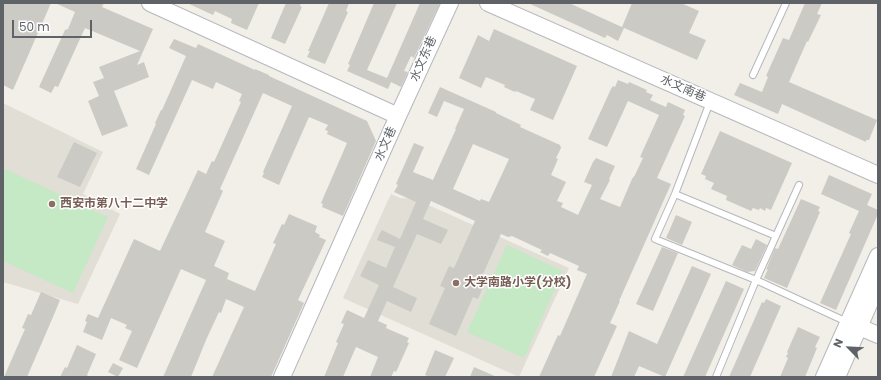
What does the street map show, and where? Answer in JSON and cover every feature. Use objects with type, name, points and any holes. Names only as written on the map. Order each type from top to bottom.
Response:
[{"type":"street","name":"水文巷","points":[[150,3],[398,116],[282,377]]},
{"type":"street","name":"水文东巷","points":[[398,116],[450,3]]},
{"type":"street","name":"水文南巷","points":[[488,3],[878,175]]},
{"type":"street","points":[[837,377],[878,256]]},
{"type":"street","points":[[824,377],[878,284]]},
{"type":"street","points":[[854,325],[878,335]]},
{"type":"lane","points":[[753,75],[786,3]]},
{"type":"lane","points":[[710,101],[675,194],[655,240],[756,280],[854,325]]},
{"type":"lane","points":[[716,377],[756,280],[799,185]]},
{"type":"lane","points":[[675,194],[776,236]]},
{"type":"shaded area","name":"西安市第八十二中学","points":[[3,103],[103,152],[83,194],[120,214],[78,304],[3,282]]},
{"type":"shaded area","name":"大学南路小学(分校)","points":[[391,194],[400,198],[415,199],[569,268],[519,377],[343,298]]},
{"type":"green space","points":[[3,168],[108,217],[73,293],[3,261]]},
{"type":"green space","points":[[507,245],[563,271],[524,358],[467,332]]},
{"type":"building","points":[[3,3],[51,3],[13,90],[3,85]]},
{"type":"building","points":[[55,3],[104,3],[102,7],[153,29],[137,65],[144,62],[149,77],[114,91],[128,126],[102,136],[88,101],[99,96],[93,82],[104,78],[99,67],[140,51],[85,28],[58,87],[55,86],[51,93],[39,87],[65,30],[68,29],[75,12]]},
{"type":"building","points":[[187,3],[259,3],[247,30],[231,23],[232,19],[215,11],[213,15]]},
{"type":"building","points":[[286,3],[301,3],[300,6],[302,7],[285,44],[271,38]]},
{"type":"building","points":[[329,3],[349,3],[346,11],[348,12],[325,64],[307,57],[310,51],[308,51]]},
{"type":"building","points":[[374,3],[397,3],[367,70],[387,78],[420,3],[440,3],[414,58],[411,56],[404,71],[408,72],[401,87],[391,82],[388,89],[347,71],[350,65],[348,64]]},
{"type":"building","points":[[528,3],[569,3],[624,28],[618,41],[607,35],[605,38]]},
{"type":"building","points":[[632,3],[681,3],[699,11],[689,33],[706,40],[697,60],[622,27]]},
{"type":"building","points":[[805,3],[822,3],[817,14],[821,15],[808,42],[807,41],[789,82],[877,120],[869,140],[866,140],[866,142],[782,104],[778,114],[734,95],[740,83],[762,92],[768,77],[766,76],[783,38],[789,40]]},
{"type":"building","points":[[494,29],[577,66],[553,120],[530,110],[535,99],[504,87],[505,85],[486,77],[481,88],[459,78],[478,35],[489,41]]},
{"type":"building","points":[[174,39],[196,48],[198,44],[269,75],[367,121],[376,141],[343,216],[322,207],[323,204],[321,203],[347,143],[327,134],[328,131],[325,130],[328,125],[309,117],[279,185],[262,177],[292,106],[263,93],[220,189],[223,191],[205,232],[225,241],[214,266],[229,273],[227,279],[255,291],[276,244],[273,243],[282,224],[284,225],[289,214],[317,226],[315,232],[320,235],[319,237],[326,240],[298,300],[304,303],[271,377],[212,377],[244,307],[226,299],[221,313],[219,312],[206,340],[191,377],[163,377],[206,280],[181,269],[137,368],[119,360],[132,331],[125,328],[127,325],[111,318],[102,340],[83,332],[88,314],[98,318],[134,239],[160,251],[198,170],[206,174],[212,161],[214,162],[241,102],[239,101],[242,94],[216,82],[213,89],[192,80],[149,175],[136,169],[156,124],[155,123],[186,56],[169,48]]},
{"type":"building","points":[[618,80],[628,84],[629,82],[647,90],[646,92],[653,95],[650,100],[666,107],[668,102],[685,110],[683,115],[685,116],[657,178],[671,184],[610,323],[617,326],[594,377],[539,377],[558,335],[560,336],[587,274],[577,270],[579,266],[550,253],[548,256],[540,252],[542,250],[512,236],[508,237],[501,234],[479,283],[484,285],[478,299],[473,297],[456,336],[429,324],[445,288],[440,286],[449,266],[454,268],[475,221],[431,201],[423,219],[448,230],[441,244],[417,234],[393,287],[417,298],[411,312],[387,301],[378,321],[387,325],[386,328],[409,338],[407,342],[409,343],[396,372],[394,371],[391,377],[370,377],[378,357],[356,347],[343,377],[324,377],[338,343],[336,342],[344,324],[341,323],[347,310],[364,318],[379,285],[360,276],[368,260],[386,268],[395,247],[377,240],[379,235],[382,230],[400,239],[416,202],[394,192],[414,143],[424,147],[413,172],[433,180],[464,109],[444,101],[437,117],[428,113],[440,87],[496,112],[521,125],[520,127],[560,145],[561,148],[556,158],[558,159],[551,175],[566,182],[557,201],[563,203],[561,207],[578,215],[592,185],[584,182],[596,158],[615,166],[609,179],[610,180],[600,199],[620,207],[643,158],[640,157],[659,115],[628,101],[607,147],[588,139],[611,89],[613,86],[615,87]],"holes":[[[473,144],[509,159],[489,202],[481,199],[480,201],[453,189]]]},
{"type":"building","points":[[720,131],[792,163],[771,210],[766,208],[765,211],[760,208],[759,210],[753,208],[751,211],[726,200],[727,196],[711,189],[714,183],[705,179],[706,176],[701,174]]},
{"type":"building","points":[[74,142],[97,153],[80,187],[57,177]]},
{"type":"building","points":[[829,175],[872,194],[867,205],[878,210],[878,214],[836,310],[820,303],[851,234],[849,233],[859,211],[821,194]]},
{"type":"building","points":[[801,199],[820,207],[818,211],[820,212],[787,288],[764,278],[775,248],[778,249]]},
{"type":"building","points":[[676,215],[692,222],[682,245],[666,238]]},
{"type":"building","points":[[756,239],[767,245],[755,271],[747,272],[732,265],[742,245],[751,249]]},
{"type":"building","points":[[662,247],[678,253],[653,311],[636,304]]},
{"type":"building","points":[[692,266],[711,274],[665,377],[639,366],[634,377],[611,377],[629,331],[657,344]]},
{"type":"building","points":[[726,281],[744,289],[705,377],[683,377]]},
{"type":"building","points":[[41,292],[60,300],[27,377],[4,377],[25,329],[22,328],[28,314],[31,315]]},
{"type":"building","points":[[766,299],[781,306],[750,377],[729,377],[762,302],[764,303]]},
{"type":"building","points":[[798,327],[820,337],[815,347],[817,348],[805,377],[780,377],[788,358],[786,357],[787,352]]},
{"type":"building","points":[[77,345],[96,354],[87,375],[89,377],[60,377],[65,367],[67,368]]},
{"type":"building","points":[[435,350],[454,358],[445,377],[430,377],[425,375]]},
{"type":"building","points":[[113,363],[123,368],[118,377],[108,372]]},
{"type":"building","points":[[474,367],[497,377],[470,377]]},
{"type":"place","name":"西安市第八十二中学","points":[[52,204]]},
{"type":"place","name":"大学南路小学(分校)","points":[[456,283]]}]
